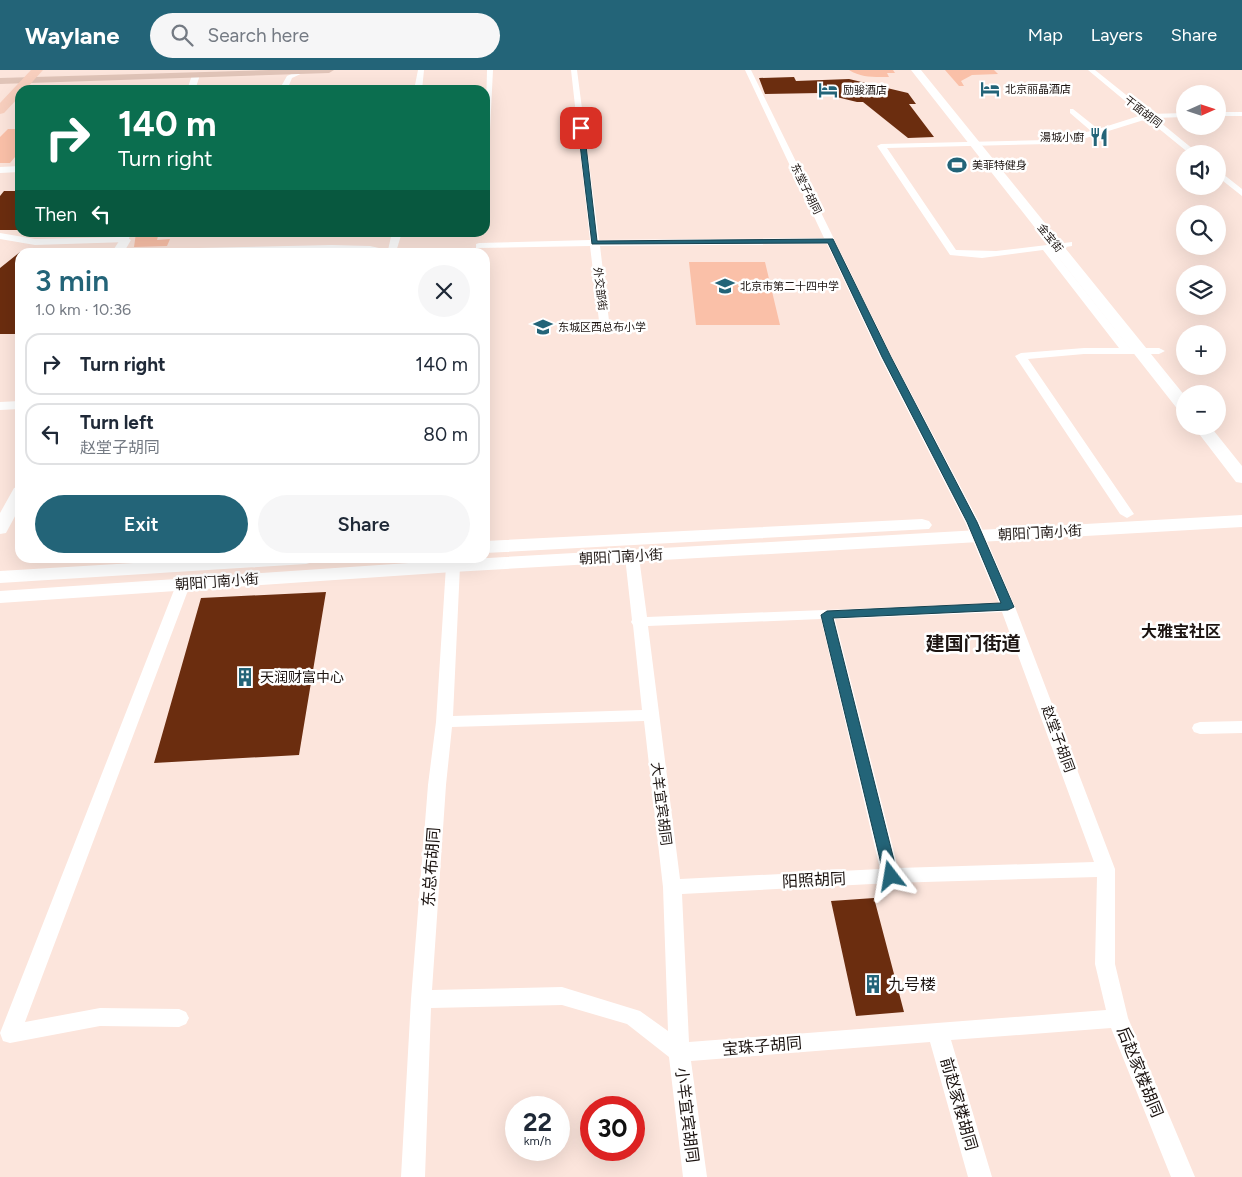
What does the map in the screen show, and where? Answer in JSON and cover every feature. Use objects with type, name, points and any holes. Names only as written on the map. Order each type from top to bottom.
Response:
[{"type":"highway","points":[[23,85],[33,74]]},
{"type":"highway","points":[[0,110],[15,94]]},
{"type":"main road","points":[[6,78],[33,74],[154,70]]},
{"type":"main road","points":[[302,70],[330,70]]},
{"type":"main road","points":[[33,74],[196,75],[280,73],[306,70]]},
{"type":"main road","name":"金宝街","points":[[916,70],[982,145]]},
{"type":"main road","name":"金宝街","points":[[928,70],[1133,350],[1176,397]]},
{"type":"main road","name":"金宝街","points":[[1057,246],[1127,313]]},
{"type":"main road","points":[[1146,336],[1162,355]]},
{"type":"main road","points":[[1226,434],[1242,454]]},
{"type":"main road","points":[[1208,435],[1242,478]]},
{"type":"main road","name":"朝阳门南小街","points":[[490,561],[632,557],[974,529],[1127,514],[1242,507]]},
{"type":"main road","name":"朝阳门南小街","points":[[490,547],[1242,521]]},
{"type":"main road","name":"朝阳门南小街","points":[[0,577],[225,563]]},
{"type":"main road","name":"朝阳门南小街","points":[[0,597],[183,585],[443,563]]},
{"type":"street","points":[[285,85],[289,77],[306,70]]},
{"type":"street","points":[[419,85],[421,70]]},
{"type":"street","points":[[489,85],[490,70]]},
{"type":"street","name":"外交部街","points":[[574,70],[605,329]]},
{"type":"street","name":"东堂子胡同","points":[[748,70],[886,357],[974,529]]},
{"type":"street","name":"干面胡同","points":[[1091,70],[1184,145]]},
{"type":"street","points":[[193,85],[196,75]]},
{"type":"street","points":[[1073,111],[1097,132]]},
{"type":"street","points":[[1226,114],[1242,114]]},
{"type":"street","points":[[1057,246],[1004,253],[966,255],[953,253],[881,146],[1049,142],[1097,132],[1148,116],[1176,115]]},
{"type":"street","points":[[0,170],[15,169]]},
{"type":"street","points":[[1226,180],[1242,193]]},
{"type":"street","points":[[0,236],[35,242],[110,237]]},
{"type":"street","points":[[490,249],[594,243],[831,241]]},
{"type":"street","points":[[1127,514],[1021,356],[1084,351],[1133,350],[1162,355]]},
{"type":"street","points":[[0,406],[15,405]]},
{"type":"street","points":[[0,529],[15,500]]},
{"type":"street","name":"赵堂子胡同","points":[[974,529],[1008,607],[1106,869],[1105,964]]},
{"type":"street","name":"大羊宜宾胡同","points":[[632,557],[638,622],[672,887],[679,1052]]},
{"type":"street","name":"东总布胡同","points":[[413,1177],[421,999],[455,563]]},
{"type":"street","points":[[179,1018],[100,1017],[10,1034],[183,585]]},
{"type":"street","points":[[638,622],[1008,607]]},
{"type":"street","points":[[827,615],[891,876]]},
{"type":"street","points":[[444,722],[650,715]]},
{"type":"street","points":[[1200,728],[1242,727]]},
{"type":"street","name":"阳照胡同","points":[[672,887],[891,876],[1106,869]]},
{"type":"street","name":"后赵家楼胡同","points":[[1105,964],[1118,1018],[1183,1177]]},
{"type":"street","points":[[421,999],[562,996],[633,1017],[679,1052]]},
{"type":"street","name":"宝珠子胡同","points":[[679,1052],[1118,1018]]},
{"type":"street","name":"前赵家楼胡同","points":[[938,1032],[980,1177]]},
{"type":"street","name":"小羊宜宾胡同","points":[[679,1052],[695,1177]]},
{"type":"shaded area","points":[[849,70],[893,70],[895,73],[887,73],[889,77],[873,77],[863,76]]},
{"type":"shaded area","points":[[945,70],[994,70],[998,74],[972,75],[961,81],[964,86],[959,86]]},
{"type":"shaded area","points":[[8,129],[15,129],[15,157],[10,163],[0,163],[0,137]]},
{"type":"shaded area","points":[[135,237],[158,237],[157,240],[170,239],[167,246],[134,247]]},
{"type":"shaded area","points":[[689,262],[765,262],[780,325],[696,325]]},
{"type":"building","points":[[794,77],[796,81],[849,79],[908,93],[916,104],[909,104],[934,137],[908,138],[863,102],[820,93],[765,94],[759,78]]},
{"type":"building","points":[[4,191],[15,191],[15,230],[0,230],[0,196]]},
{"type":"building","points":[[15,256],[15,334],[0,334],[0,268]]},
{"type":"building","name":"天润财富中心","points":[[326,592],[299,755],[154,763],[201,598]]},
{"type":"building","name":"九号楼","points":[[874,898],[904,1012],[856,1016],[831,901]]},
{"type":"place","name":"北京丽晶酒店","points":[[990,89]]},
{"type":"place","name":"励骏酒店","points":[[828,90]]},
{"type":"place","name":"湯城小廚","points":[[1099,137]]},
{"type":"place","name":"美菲特健身","points":[[957,165]]},
{"type":"place","name":"北京市第二十四中学","points":[[725,286]]},
{"type":"place","name":"东城区西总布小学","points":[[543,327]]},
{"type":"place","name":"天润财富中心","points":[[245,677]]},
{"type":"place","name":"九号楼","points":[[873,984]]},
{"type":"district","name":"大雅宝社区","points":[[1181,631]]},
{"type":"district","name":"建国门街道","points":[[973,643]]},
{"type":"route","points":[[581,128],[594,243],[831,241],[886,357],[972,522],[1008,607],[827,615],[891,876]]}]
